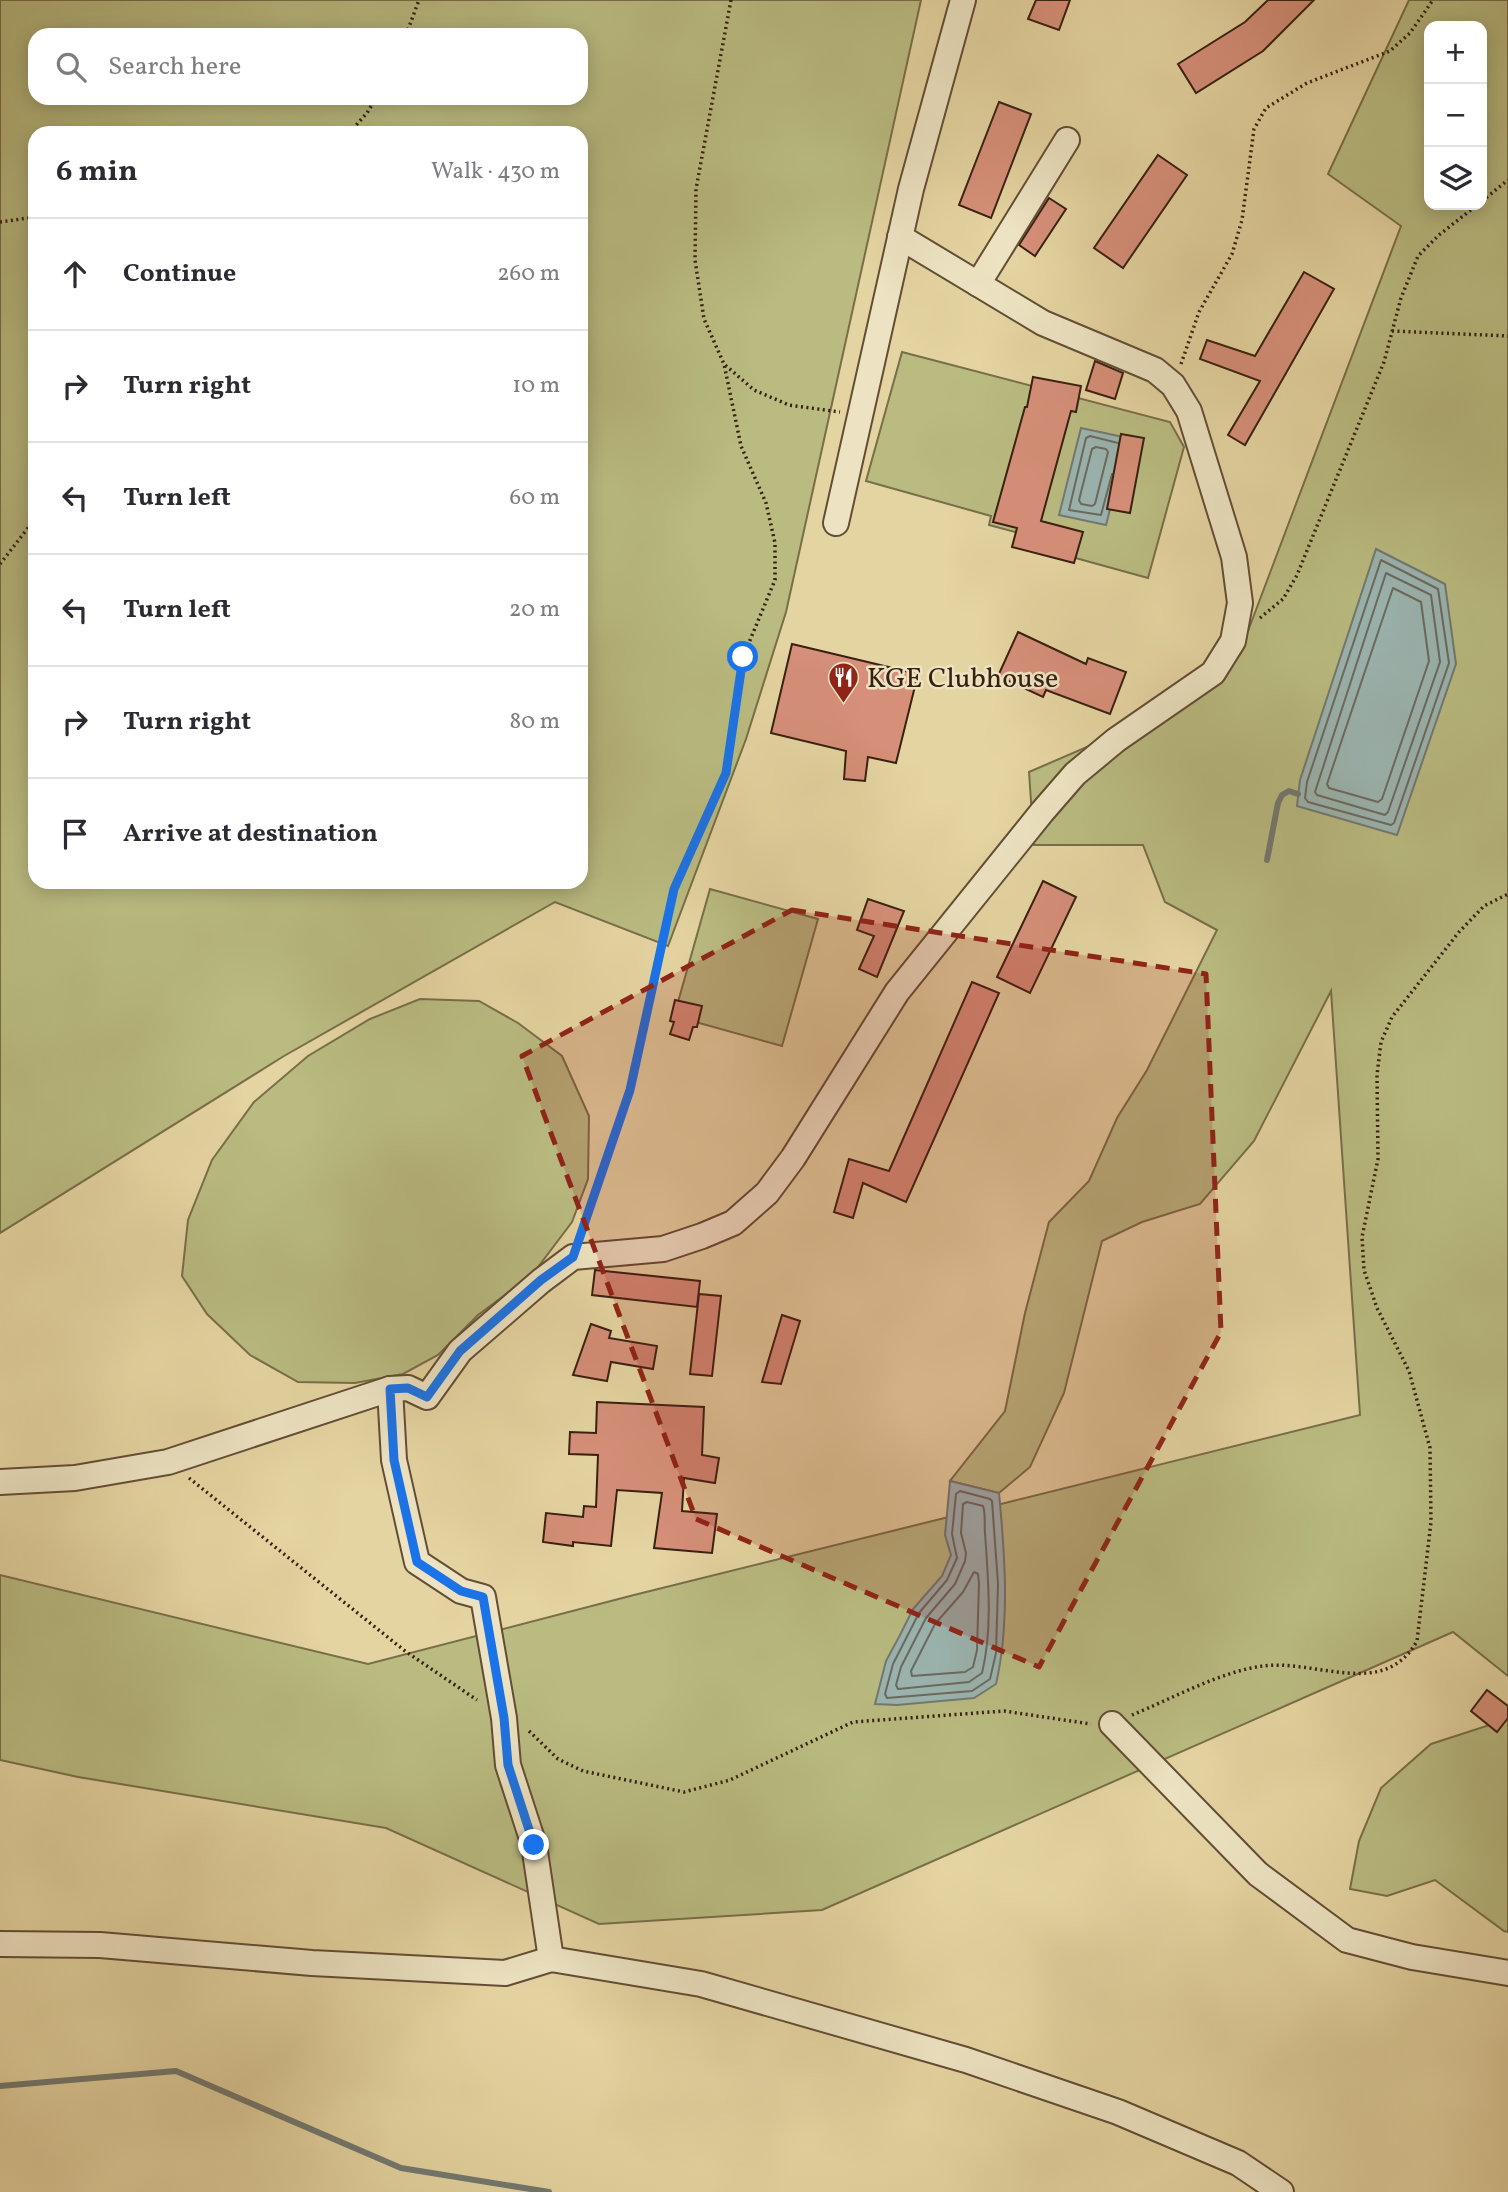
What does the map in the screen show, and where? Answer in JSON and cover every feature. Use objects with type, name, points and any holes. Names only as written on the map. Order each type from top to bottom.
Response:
[{"type":"street","points":[[836,523],[900,237],[963,0]]},
{"type":"street","points":[[978,284],[1067,139]]},
{"type":"street","points":[[0,1482],[75,1478],[168,1462],[390,1389],[408,1388],[427,1397],[460,1351],[541,1280],[573,1257],[663,1249],[733,1223],[766,1194],[793,1158],[897,992],[1075,774],[1116,740],[1213,673],[1233,641],[1240,603],[1234,557],[1189,411],[1173,385],[1155,370],[1043,323],[900,237]]},
{"type":"street","points":[[390,1389],[394,1460],[417,1562],[461,1591],[483,1597],[514,1721],[508,1765],[534,1845],[551,1959]]},
{"type":"street","points":[[1112,1724],[1258,1874],[1347,1940],[1412,1957],[1508,1973]]},
{"type":"street","points":[[0,1944],[100,1945],[312,1963],[505,1973],[551,1959],[701,1984],[966,2060],[1118,2112],[1238,2163],[1281,2192]]},
{"type":"path","points":[[409,28],[419,0]]},
{"type":"path","points":[[573,1257],[630,1090],[674,889],[726,773],[743,657],[775,580],[775,543],[766,503],[741,446],[724,364],[704,319],[695,260],[696,189],[731,0]]},
{"type":"path","points":[[1173,385],[1199,312],[1232,254],[1242,220],[1254,129],[1266,108],[1307,83],[1390,51],[1410,33],[1433,0]]},
{"type":"path","points":[[355,126],[372,105]]},
{"type":"path","points":[[1487,197],[1508,180]]},
{"type":"path","points":[[1233,641],[1283,599],[1297,575],[1384,362],[1401,298],[1418,257],[1438,234],[1469,210]]},
{"type":"path","points":[[0,222],[28,218]]},
{"type":"path","points":[[1392,331],[1508,336]]},
{"type":"path","points":[[724,364],[754,390],[789,405],[860,414]]},
{"type":"path","points":[[0,564],[28,528]]},
{"type":"path","points":[[168,1462],[405,1651],[514,1721],[558,1759],[583,1771],[684,1792],[730,1780],[853,1722],[1004,1711],[1096,1725],[1112,1724],[1231,1674],[1264,1666],[1298,1666],[1349,1675],[1379,1672],[1408,1658],[1417,1641],[1431,1522],[1430,1448],[1409,1371],[1377,1308],[1364,1270],[1362,1237],[1378,1158],[1377,1075],[1381,1042],[1392,1017],[1459,932],[1484,906],[1508,894]]},
{"type":"highlighted area","points":[[792,910],[1206,974],[1221,1332],[1039,1667],[696,1519],[522,1056]]},
{"type":"green space","points":[[0,0],[921,0],[786,612],[746,739],[668,946],[555,902],[284,1056],[0,1233]]},
{"type":"green space","points":[[1409,0],[1508,0],[1508,1676],[1453,1632],[822,1910],[599,1924],[386,1828],[78,1777],[0,1760],[0,1575],[368,1664],[634,1595],[1360,1415],[1331,991],[1254,1141],[1200,1204],[1142,1222],[1102,1241],[1064,1393],[1030,1467],[999,1493],[950,1481],[1005,1411],[1025,1313],[1049,1222],[1089,1181],[1117,1118],[1147,1070],[1217,930],[1165,902],[1143,845],[1034,845],[1029,772],[1140,724],[1248,631],[1401,226],[1328,174]]},
{"type":"green space","points":[[902,352],[1170,422],[1184,447],[1148,578],[1032,546],[1034,537],[989,525],[991,516],[866,481]]},
{"type":"green space","points":[[710,889],[818,919],[782,1046],[674,1016]]},
{"type":"green space","points":[[420,999],[479,1001],[518,1023],[562,1056],[589,1116],[588,1179],[572,1222],[532,1275],[478,1315],[438,1355],[403,1374],[355,1383],[298,1382],[250,1355],[207,1314],[182,1276],[188,1220],[212,1160],[254,1102],[308,1056],[370,1019]]},
{"type":"green space","points":[[1508,1719],[1508,1932],[1435,1880],[1387,1896],[1350,1889],[1359,1841],[1381,1788],[1431,1744]]},
{"type":"water","points":[[1081,428],[1128,438],[1106,525],[1059,515]]},
{"type":"water","points":[[1376,549],[1445,584],[1456,664],[1397,835],[1297,806],[1300,780]]},
{"type":"water","points":[[950,1481],[999,1493],[1005,1613],[996,1684],[974,1698],[897,1705],[875,1704],[886,1661],[913,1609],[942,1576],[951,1555],[945,1535]]},
{"type":"building","points":[[1036,0],[1070,0],[1059,30],[1028,19]]},
{"type":"building","points":[[1268,0],[1314,0],[1263,51],[1196,93],[1178,64],[1245,22]]},
{"type":"building","points":[[999,102],[1031,114],[991,218],[959,205]]},
{"type":"building","points":[[1158,155],[1187,175],[1123,268],[1094,248]]},
{"type":"building","points":[[1049,198],[1066,209],[1035,256],[1019,245]]},
{"type":"building","points":[[1304,272],[1334,289],[1245,445],[1228,435],[1260,381],[1200,359],[1207,340],[1255,356]]},
{"type":"building","points":[[1095,361],[1123,373],[1115,399],[1086,390]]},
{"type":"building","points":[[1033,377],[1081,386],[1076,412],[1071,411],[1041,521],[1083,532],[1074,563],[1012,547],[1017,528],[993,522],[1027,407]]},
{"type":"building","points":[[1121,434],[1144,438],[1130,513],[1107,509]]},
{"type":"building","points":[[1018,632],[1086,664],[1088,658],[1126,672],[1110,714],[1046,690],[1043,697],[998,676]]},
{"type":"building","name":"KGE Clubhouse","points":[[792,644],[918,674],[896,763],[868,757],[865,781],[844,779],[846,751],[771,733]]},
{"type":"building","points":[[1043,881],[1076,897],[1030,993],[997,977]]},
{"type":"building","points":[[868,899],[904,911],[877,977],[859,969],[874,936],[857,930]]},
{"type":"building","points":[[972,982],[999,993],[906,1202],[863,1183],[853,1218],[834,1212],[849,1159],[889,1171]]},
{"type":"building","points":[[675,1000],[702,1006],[697,1027],[693,1027],[689,1040],[670,1034],[674,1022],[670,1021]]},
{"type":"building","points":[[595,1270],[700,1281],[697,1307],[592,1295]]},
{"type":"building","points":[[699,1294],[721,1296],[712,1376],[690,1374]]},
{"type":"building","points":[[782,1315],[800,1321],[781,1384],[762,1382]]},
{"type":"building","points":[[591,1324],[611,1331],[609,1338],[657,1346],[653,1369],[611,1362],[607,1381],[573,1375]]},
{"type":"building","points":[[597,1402],[704,1407],[702,1455],[719,1458],[715,1483],[684,1478],[682,1511],[717,1514],[712,1553],[654,1548],[662,1493],[617,1490],[611,1546],[573,1542],[573,1546],[543,1542],[546,1513],[583,1517],[584,1506],[596,1507],[598,1455],[569,1454],[570,1432],[596,1433]]},
{"type":"building","points":[[1487,1690],[1508,1706],[1508,1718],[1497,1732],[1471,1711]]},
{"type":"waterway","points":[[1267,860],[1278,803],[1282,795],[1289,791],[1298,794]]},
{"type":"waterway","points":[[0,2086],[176,2071],[401,2168],[549,2192]]},
{"type":"place","name":"KGE Clubhouse","points":[[844,704]]},
{"type":"route","points":[[534,1845],[508,1765],[504,1718],[483,1597],[461,1591],[417,1562],[394,1460],[390,1389],[408,1388],[427,1397],[460,1351],[541,1280],[573,1257],[630,1090],[674,889],[726,773],[743,657]]}]
